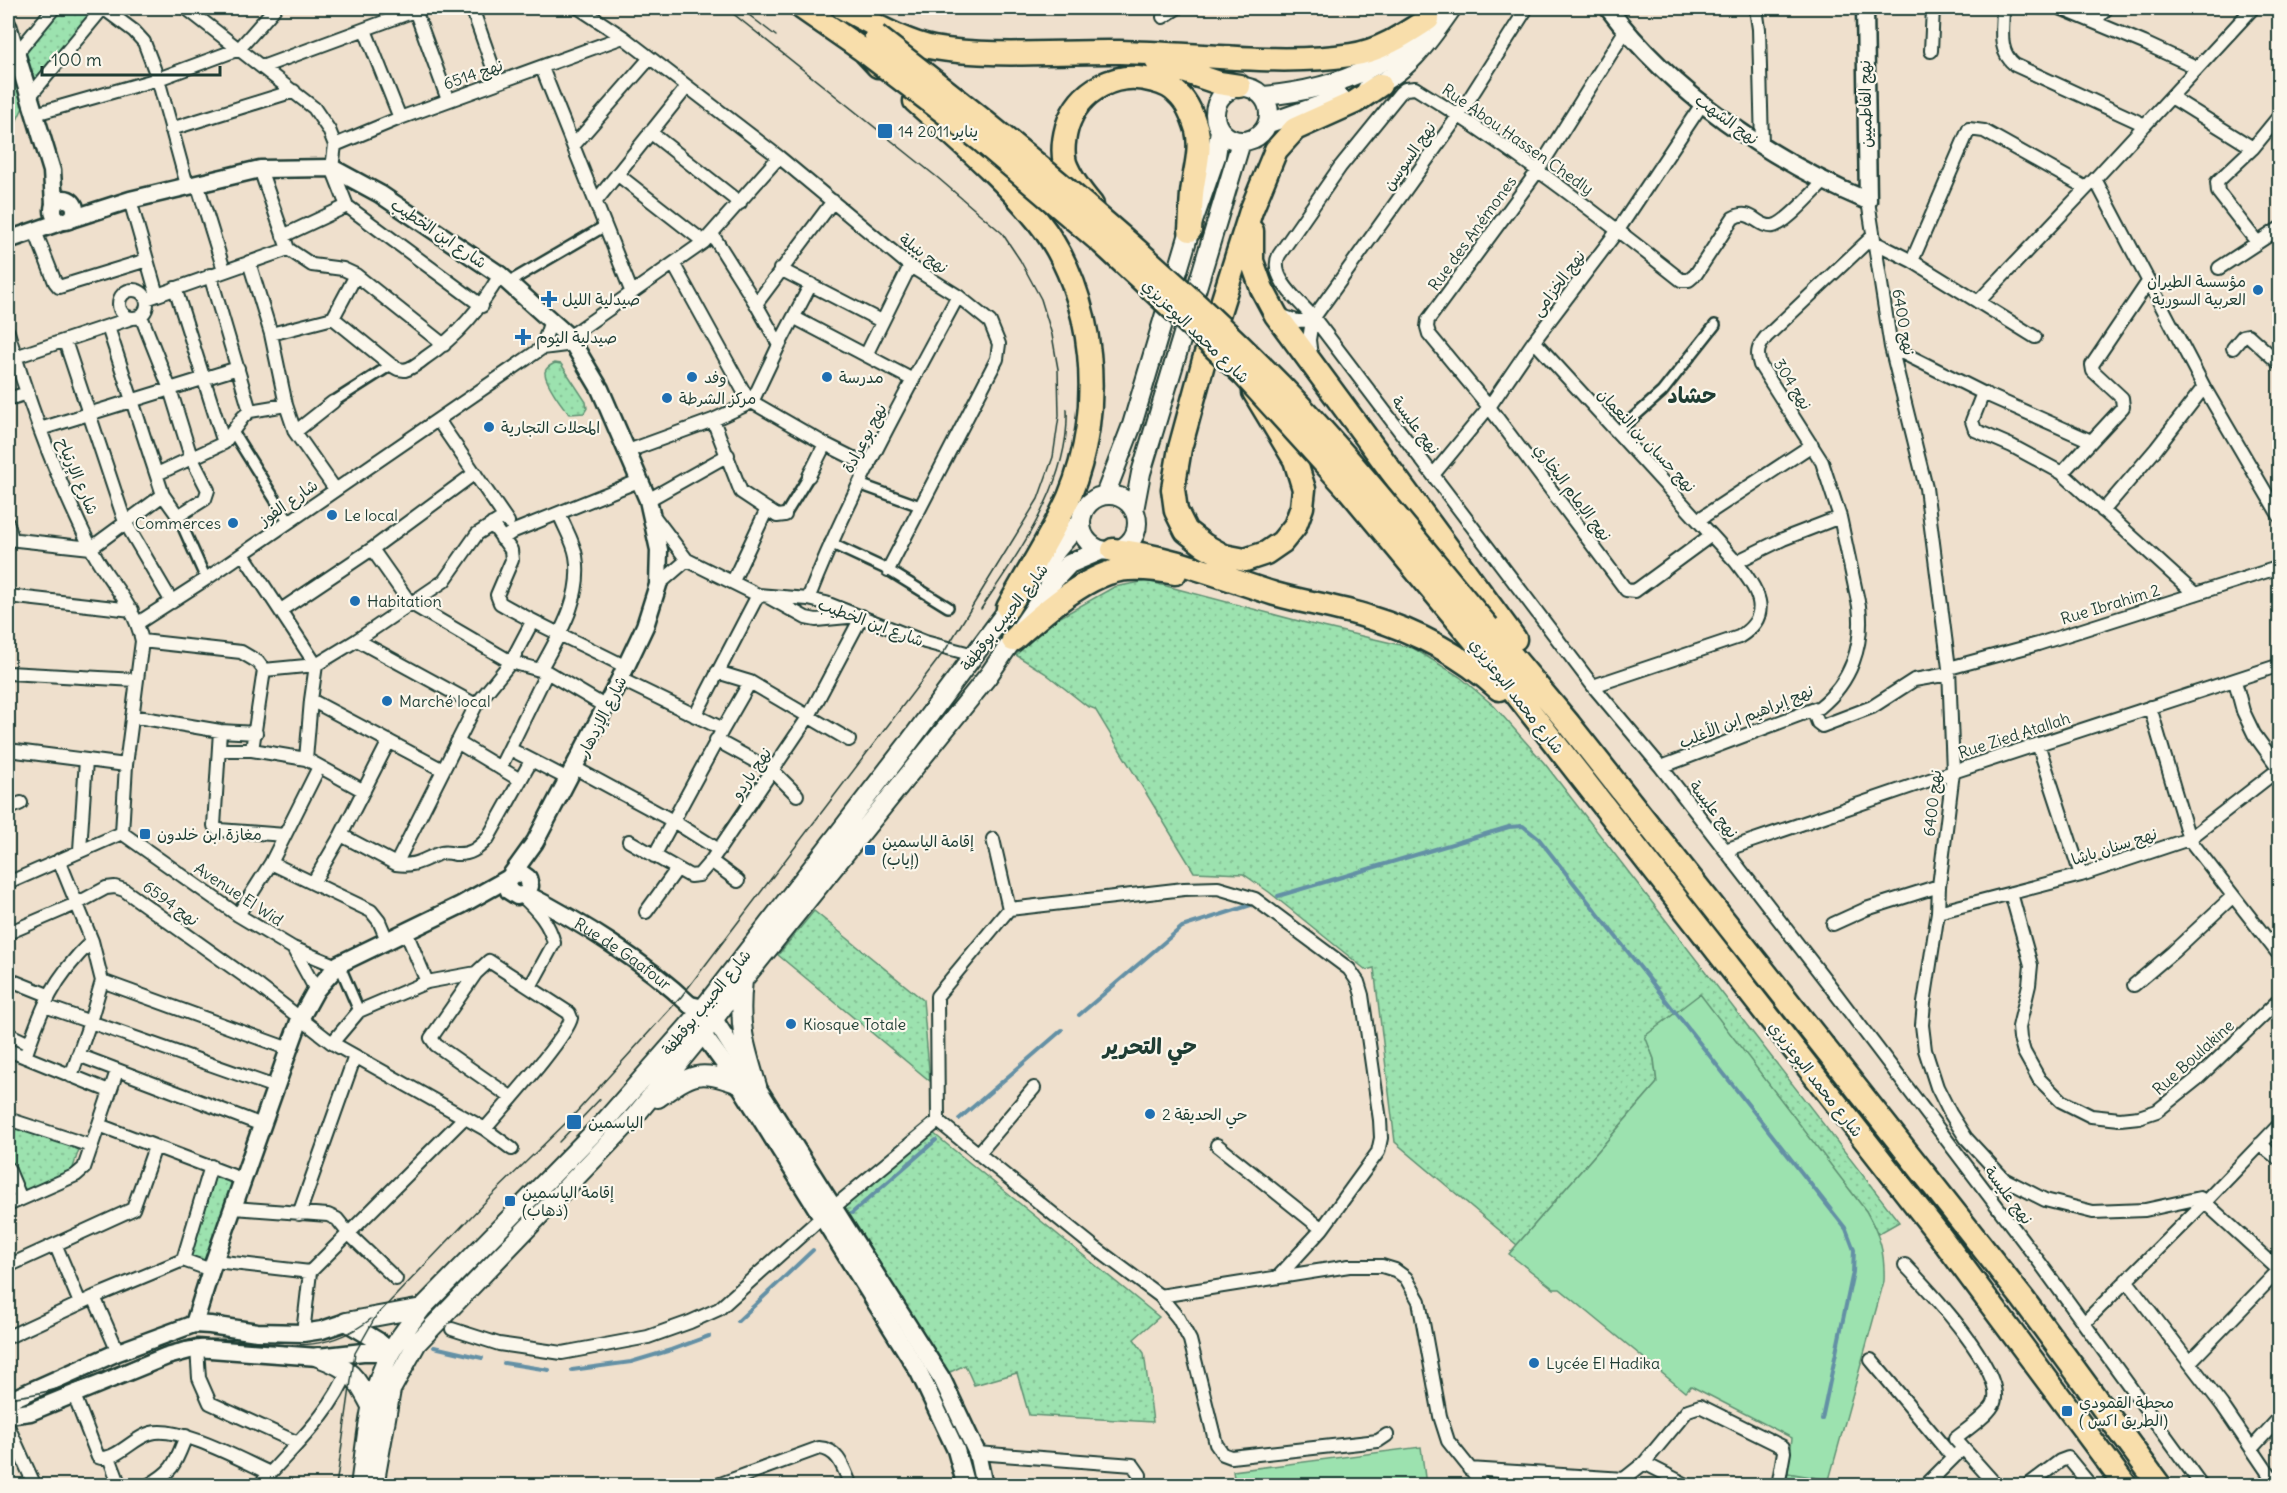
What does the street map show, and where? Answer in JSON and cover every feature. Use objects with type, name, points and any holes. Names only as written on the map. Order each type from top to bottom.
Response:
[{"type":"highway","name":"شارع محمد البوعزيزي","points":[[802,8],[870,43],[995,128],[1113,229],[1281,386],[1363,478],[1481,634],[1548,737],[1940,1236],[2126,1485]]},
{"type":"highway","name":"شارع محمد البوعزيزي","points":[[838,8],[870,43],[1102,243],[1244,375],[1481,634],[1569,724],[2023,1299],[2160,1485]]},
{"type":"highway","points":[[843,8],[888,31],[932,48],[1005,53],[1120,52],[1288,59],[1353,55],[1400,38],[1432,13]]},
{"type":"highway","points":[[870,43],[884,73],[1012,190],[1040,222],[1058,250],[1074,285],[1088,343],[1091,395],[1087,439],[1068,497],[1008,608]]},
{"type":"highway","points":[[1120,52],[1239,87]]},
{"type":"highway","points":[[1113,229],[1077,187],[1065,161],[1063,139],[1071,115],[1081,100],[1096,87],[1115,79],[1141,77],[1163,84],[1178,93],[1190,110],[1197,133],[1199,156],[1192,193],[1190,230]]},
{"type":"highway","points":[[1244,375],[1295,460],[1304,489],[1302,507],[1295,526],[1282,542],[1266,553],[1245,560],[1224,556],[1204,545],[1186,531],[1176,511],[1173,489],[1180,448],[1204,360],[1251,211],[1276,150],[1295,129],[1355,102],[1380,85]]},
{"type":"highway","points":[[1251,211],[1252,261],[1262,289],[1276,315],[1551,690],[1569,724]]},
{"type":"highway","points":[[1108,550],[1146,553],[1289,598],[1368,617],[1428,639],[1474,667],[1548,737]]},
{"type":"highway","points":[[1013,640],[1076,589],[1126,569],[1157,570],[1244,584]]},
{"type":"main road","points":[[1269,123],[1269,109],[1263,96],[1256,90],[1239,87],[1230,89],[1217,103],[1216,121],[1225,136],[1241,142],[1258,137],[1269,123],[1380,85],[1416,58],[1452,8]]},
{"type":"main road","points":[[1263,96],[1312,89],[1369,70],[1394,53],[1432,13]]},
{"type":"main road","points":[[1105,495],[1132,425],[1190,230],[1216,156],[1220,130]]},
{"type":"main road","points":[[1134,510],[1122,498],[1105,495],[1096,498],[1083,512],[1082,529],[1089,542],[1108,550],[1128,542],[1134,535],[1136,527],[1134,510],[1141,473],[1241,142]]},
{"type":"main road","name":"شارع الحبيب بوقطفة","points":[[375,1485],[387,1406],[398,1376],[417,1343],[635,1116],[700,1017],[1008,608],[1081,521]]},
{"type":"main road","name":"شارع الحبيب بوقطفة","points":[[360,1485],[377,1384],[390,1352],[422,1308],[606,1120],[700,1017],[742,980],[988,676],[1054,580],[1069,564],[1108,550]]},
{"type":"main road","points":[[635,1116],[682,1081],[695,1075],[707,1074],[748,1085],[740,1023],[742,980]]},
{"type":"main road","points":[[346,1322],[422,1308]]},
{"type":"main road","points":[[398,1376],[390,1352],[417,1343]]},
{"type":"main road","points":[[318,1357],[348,1370],[357,1380],[372,1408]]},
{"type":"street","points":[[12,58],[54,8]]},
{"type":"street","points":[[30,96],[103,8],[141,39],[158,79],[171,129],[224,270]]},
{"type":"street","points":[[186,8],[314,108],[329,130],[335,145],[332,168],[347,206],[482,306]]},
{"type":"street","points":[[472,8],[498,82]]},
{"type":"street","name":"نهج بنبلة","points":[[579,8],[623,37],[779,157],[910,266],[958,296],[990,322],[999,344],[997,359],[888,570]]},
{"type":"street","points":[[1163,17],[1177,8]]},
{"type":"street","name":"نهج السوسن","points":[[1313,319],[1459,115],[1527,8]]},
{"type":"street","name":"نهج الشهب","points":[[1608,8],[1626,31],[1702,104],[1762,145],[1824,182],[1868,201]]},
{"type":"street","points":[[1756,8],[1759,29],[1762,145]]},
{"type":"street","name":"نهج الفاطميين","points":[[1865,8],[1868,201]]},
{"type":"street","points":[[1931,51],[1933,8]]},
{"type":"street","points":[[2003,8],[2002,45],[2008,60],[2145,125]]},
{"type":"street","points":[[2060,8],[2095,21],[2196,67]]},
{"type":"street","points":[[2095,21],[2107,8]]},
{"type":"street","points":[[1978,302],[2091,184],[2196,67],[2253,8]]},
{"type":"street","points":[[262,67],[419,9],[448,100]]},
{"type":"street","points":[[35,114],[158,79],[239,49],[269,10]]},
{"type":"street","points":[[8,26],[12,58],[30,96],[64,209]]},
{"type":"street","points":[[365,30],[400,118]]},
{"type":"street","name":"Rue des Anémones","points":[[1429,334],[1428,320],[1538,172],[1626,31]]},
{"type":"street","name":"نهج 6514","points":[[335,145],[448,100],[623,37]]},
{"type":"street","points":[[574,145],[650,58]]},
{"type":"street","points":[[542,68],[632,293]]},
{"type":"street","points":[[596,201],[687,87]]},
{"type":"street","name":"Rue Abou Hassen Chedly","points":[[1313,319],[1281,280],[1276,270],[1276,261],[1340,167],[1405,89],[1415,88],[1459,115],[1681,280],[1689,280],[1696,274],[1733,218],[1748,215],[1768,226],[1775,226],[1785,220],[1824,182]]},
{"type":"street","points":[[171,129],[294,91]]},
{"type":"street","points":[[2171,97],[2253,148]]},
{"type":"street","name":"نهج الخزامى","points":[[1433,475],[1489,407],[1534,341],[1618,231],[1702,104]]},
{"type":"street","points":[[2257,242],[2218,192],[2217,182],[2253,148],[2280,115]]},
{"type":"street","points":[[1912,261],[1969,129],[1984,131],[2091,184],[2148,282],[2204,387],[2278,508]]},
{"type":"street","points":[[650,132],[740,203]]},
{"type":"street","points":[[571,341],[708,238],[779,157]]},
{"type":"street","name":"شارع ابن الخطيب","points":[[8,240],[39,229],[64,209],[98,210],[192,184],[260,169],[332,168],[380,194],[504,279],[551,320],[571,341],[600,389],[641,480],[659,550]]},
{"type":"street","points":[[260,169],[288,249],[312,265],[343,269],[356,275],[444,345]]},
{"type":"street","points":[[617,174],[708,238],[756,304],[779,345]]},
{"type":"street","points":[[15,357],[136,317],[147,307],[152,297],[147,260],[130,200]]},
{"type":"street","points":[[756,304],[833,201]]},
{"type":"street","name":"نهج 6400","points":[[1868,201],[1891,347],[1926,488],[1949,671],[1953,772],[1938,912],[1924,1003],[1922,1037],[1937,1087],[1966,1138],[2004,1179],[2046,1200],[2093,1212],[2145,1210],[2200,1198],[2206,1202]]},
{"type":"street","points":[[284,236],[347,206]]},
{"type":"street","points":[[333,318],[391,365],[398,369],[409,369],[444,345],[463,327],[504,279],[605,226]]},
{"type":"street","points":[[2219,268],[2280,228]]},
{"type":"street","points":[[39,229],[55,282],[59,287],[147,260]]},
{"type":"street","points":[[1874,239],[2035,337]]},
{"type":"street","name":"نهج 304","points":[[1840,517],[1830,483],[1812,445],[1760,365],[1757,356],[1759,345],[1874,239]]},
{"type":"street","points":[[136,317],[123,314],[121,309],[120,300],[126,292],[135,290],[152,297],[288,249]]},
{"type":"street","points":[[249,262],[271,334],[286,405],[295,432],[335,489]]},
{"type":"street","points":[[674,265],[751,402],[869,466]]},
{"type":"street","points":[[866,355],[910,266]]},
{"type":"street","points":[[780,269],[881,321]]},
{"type":"street","points":[[210,275],[250,411]]},
{"type":"street","points":[[271,334],[333,318],[356,275]]},
{"type":"street","points":[[2062,473],[2123,407],[2122,398],[2093,371],[2092,365],[2148,282]]},
{"type":"street","points":[[628,451],[713,420],[751,402],[812,284]]},
{"type":"street","points":[[175,288],[224,444]]},
{"type":"street","name":"نهج بوعرادة","points":[[808,599],[830,543],[859,484],[958,296]]},
{"type":"street","points":[[1276,315],[1297,321],[1313,319],[1309,340],[1311,360]]},
{"type":"street","points":[[136,317],[170,389],[191,458],[208,490],[207,496],[178,516]]},
{"type":"street","points":[[795,318],[913,380]]},
{"type":"street","name":"نهج عليسة","points":[[1313,319],[1593,686],[1661,767],[1954,1149],[2202,1485]]},
{"type":"street","points":[[542,348],[551,320]]},
{"type":"street","points":[[1617,432],[1662,392],[1715,325]]},
{"type":"street","points":[[108,327],[163,495],[178,516],[206,579]]},
{"type":"street","name":"شارع الإرتياح","points":[[8,332],[9,345],[40,429],[91,548],[132,610],[138,623]]},
{"type":"street","name":"نهج الإمام البخاري","points":[[1429,334],[1489,407],[1626,590],[1635,591],[1710,536]]},
{"type":"street","points":[[2233,348],[2243,336],[2248,335],[2280,364]]},
{"type":"street","points":[[64,341],[124,522],[172,602]]},
{"type":"street","name":"شارع الفوز","points":[[138,623],[243,554],[542,348],[571,341]]},
{"type":"street","name":"نهج حسان بن النعمان","points":[[1534,341],[1736,562],[1752,583],[1760,602],[1760,612],[1749,630],[1718,645],[1593,686]]},
{"type":"street","points":[[1891,347],[1983,393],[2091,441]]},
{"type":"street","points":[[295,432],[333,402],[391,365]]},
{"type":"street","points":[[40,429],[238,368]]},
{"type":"street","points":[[2103,511],[2156,449],[2204,387]]},
{"type":"street","points":[[8,399],[28,393]]},
{"type":"street","points":[[1983,393],[1972,421],[1975,430],[2012,446],[2062,473],[2195,594]]},
{"type":"street","points":[[157,474],[224,444],[250,411],[286,405]]},
{"type":"street","points":[[438,420],[514,531]]},
{"type":"street","points":[[713,420],[741,492],[777,516],[785,515],[825,444]]},
{"type":"street","points":[[233,432],[290,522]]},
{"type":"street","points":[[1698,520],[1812,445]]},
{"type":"street","points":[[650,508],[728,455]]},
{"type":"street","points":[[281,610],[372,549],[475,473]]},
{"type":"street","points":[[502,539],[514,531],[641,480]]},
{"type":"street","points":[[859,484],[920,506]]},
{"type":"street","points":[[8,524],[10,539],[91,548],[163,495]]},
{"type":"street","name":"شارع ابن الخطيب","points":[[650,508],[687,560],[763,596],[808,599],[826,603],[925,642],[974,655]]},
{"type":"street","points":[[733,581],[767,509]]},
{"type":"street","points":[[500,768],[576,596],[578,575],[576,555],[559,513]]},
{"type":"street","points":[[264,670],[316,665],[357,639],[444,581],[477,534],[504,517]]},
{"type":"street","points":[[1736,562],[1783,539],[1840,517]]},
{"type":"street","name":"نهج إبراهيم ابن الأغلب","points":[[1661,767],[1820,707],[1832,698],[1845,680],[1860,643],[1862,626],[1840,517]]},
{"type":"street","points":[[492,524],[511,550],[512,560],[497,595],[500,603],[532,622],[560,633],[695,716],[773,771],[797,795]]},
{"type":"street","points":[[830,543],[888,570],[948,607]]},
{"type":"street","points":[[372,549],[410,603],[512,662],[543,671],[606,707]]},
{"type":"street","name":"شارع الإزدهار","points":[[520,885],[535,842],[606,707],[645,626],[658,585],[659,550]]},
{"type":"street","points":[[243,554],[316,665],[306,759]]},
{"type":"street","points":[[658,585],[687,560]]},
{"type":"street","name":"Rue Ibrahim 2","points":[[1813,710],[1818,723],[1822,726],[1872,707],[1914,680],[2038,644],[2280,567]]},
{"type":"street","points":[[8,596],[132,610]]},
{"type":"street","points":[[695,716],[717,672],[763,596],[806,618],[816,620],[862,616]]},
{"type":"street","name":"نهج باردو","points":[[711,861],[809,716],[862,616]]},
{"type":"street","points":[[396,864],[476,705],[512,662],[532,622]]},
{"type":"street","points":[[8,883],[122,833],[126,765],[142,641],[138,623]]},
{"type":"street","points":[[357,639],[476,705]]},
{"type":"street","points":[[142,641],[241,652],[258,662],[264,670],[252,750]]},
{"type":"street","name":"Rue Zied Atallah","points":[[1725,850],[1953,772],[2280,665]]},
{"type":"street","points":[[717,672],[750,682],[849,740]]},
{"type":"street","points":[[8,673],[136,680]]},
{"type":"street","points":[[2235,681],[2243,711],[2254,734],[2279,770]]},
{"type":"street","points":[[654,856],[750,682]]},
{"type":"street","points":[[311,700],[443,770]]},
{"type":"street","points":[[2150,707],[2189,839],[2280,956]]},
{"type":"street","points":[[132,716],[220,731],[256,733]]},
{"type":"street","points":[[220,731],[213,822],[216,828],[285,835]]},
{"type":"street","points":[[313,883],[341,835],[389,741]]},
{"type":"street","points":[[456,742],[520,780]]},
{"type":"street","points":[[2038,744],[2081,874]]},
{"type":"street","points":[[510,749],[531,760],[572,773],[673,821],[718,849]]},
{"type":"street","points":[[8,750],[126,765]]},
{"type":"street","points":[[219,750],[252,750],[306,759],[364,791]]},
{"type":"street","points":[[80,850],[86,760]]},
{"type":"street","points":[[341,835],[396,864],[417,864],[443,853],[469,853],[479,848],[488,838],[531,760]]},
{"type":"street","points":[[238,915],[271,863],[319,767]]},
{"type":"street","name":"نهج سنان باشا","points":[[1938,912],[2081,874],[2189,839],[2279,770]]},
{"type":"street","points":[[8,809],[21,803]]},
{"type":"street","name":"Avenue El Wid","points":[[122,833],[238,915],[293,948],[338,965]]},
{"type":"street","points":[[993,839],[1009,909]]},
{"type":"street","points":[[629,841],[677,869],[696,876],[711,861],[738,881]]},
{"type":"street","points":[[59,860],[93,941],[102,981],[71,1076]]},
{"type":"street","points":[[271,863],[371,911],[379,921],[387,940]]},
{"type":"street","points":[[646,912],[677,869]]},
{"type":"street","points":[[194,1324],[300,1019],[316,990],[338,965],[461,904],[520,885],[551,930],[554,943],[530,987]]},
{"type":"street","name":"Rue de Gaafour","points":[[520,885],[552,908],[620,949],[700,1017],[748,1085],[829,1212]]},
{"type":"street","points":[[1833,924],[1866,909],[1939,886]]},
{"type":"street","name":"نهج 6594","points":[[8,933],[78,903],[106,888],[115,887],[124,890],[260,987],[332,1043],[485,1129],[512,1149]]},
{"type":"street","points":[[938,1121],[938,996],[1009,909],[1184,889],[1218,888],[1255,899],[1349,969],[1358,982],[1362,995],[1381,1138],[1378,1152],[1322,1229],[1279,1276]]},
{"type":"street","name":"Rue Boulakine","points":[[2011,892],[2031,965],[2029,985],[2019,1027],[2024,1052],[2040,1079],[2061,1101],[2091,1116],[2120,1119],[2157,1112],[2197,1079],[2280,999]]},
{"type":"street","points":[[2134,985],[2232,897]]},
{"type":"street","points":[[405,932],[427,982]]},
{"type":"street","points":[[25,1057],[46,1000],[71,961],[93,941]]},
{"type":"street","points":[[293,948],[316,990]]},
{"type":"street","points":[[485,1129],[512,1098],[564,1033],[570,1022],[569,1013],[492,961],[487,961],[476,973],[431,1038],[436,1045],[512,1098]]},
{"type":"street","points":[[338,965],[359,1011]]},
{"type":"street","points":[[332,1043],[359,1011],[427,982],[476,973]]},
{"type":"street","points":[[8,979],[90,1022],[275,1087]]},
{"type":"street","points":[[102,981],[289,1048]]},
{"type":"street","points":[[8,1034],[29,1044]]},
{"type":"street","points":[[8,1050],[109,1091]]},
{"type":"street","points":[[78,1056],[262,1125]]},
{"type":"street","points":[[299,1214],[356,1056]]},
{"type":"street","points":[[8,1205],[80,1172],[84,1168],[117,1071]]},
{"type":"street","points":[[978,1154],[1034,1088]]},
{"type":"street","points":[[303,1333],[310,1272],[464,1118]]},
{"type":"street","points":[[8,1119],[91,1146]]},
{"type":"street","points":[[938,1121],[1094,1247],[1160,1296],[1178,1318],[1190,1340],[1216,1444],[1223,1454],[1231,1457],[1378,1442],[1387,1435]]},
{"type":"street","points":[[452,1329],[499,1344],[562,1353],[648,1336],[690,1322],[719,1309],[829,1212],[938,1121]]},
{"type":"street","points":[[2084,1323],[2206,1202],[2280,1124]]},
{"type":"street","points":[[99,1125],[244,1180]]},
{"type":"street","points":[[1954,1149],[1966,1138]]},
{"type":"street","points":[[2260,1144],[2280,1160]]},
{"type":"street","points":[[1217,1145],[1322,1229]]},
{"type":"street","points":[[8,1266],[133,1209],[154,1147]]},
{"type":"street","points":[[183,1260],[211,1166]]},
{"type":"street","points":[[8,1168],[21,1199]]},
{"type":"street","points":[[2190,1362],[2279,1271],[2206,1202]]},
{"type":"street","points":[[234,1208],[328,1215],[337,1219],[349,1234],[396,1279]]},
{"type":"street","points":[[829,1212],[942,1379],[977,1453],[984,1485]]},
{"type":"street","points":[[829,1212],[941,1414],[956,1450],[966,1485]]},
{"type":"street","points":[[56,1246],[80,1304]]},
{"type":"street","points":[[8,1337],[94,1297],[183,1260],[213,1265],[310,1272]]},
{"type":"street","points":[[1905,1264],[1965,1335],[1990,1371],[1995,1389],[1993,1404],[1955,1439],[1997,1485]]},
{"type":"street","points":[[1160,1296],[1349,1266],[1382,1266],[1395,1270],[1407,1278],[1419,1301],[1440,1416],[1448,1441],[1484,1485]]},
{"type":"street","points":[[2126,1280],[2190,1362],[2277,1485]]},
{"type":"street","points":[[94,1297],[118,1352]]},
{"type":"street","points":[[8,1401],[118,1352],[194,1324],[210,1324],[257,1332],[303,1333],[322,1330],[346,1322],[378,1341],[390,1352]]},
{"type":"street","points":[[8,1415],[30,1412],[167,1356],[197,1348],[318,1357],[363,1352],[390,1352]]},
{"type":"street","points":[[197,1348],[199,1378],[210,1403],[298,1443]]},
{"type":"street","points":[[1871,1360],[1953,1458]]},
{"type":"street","points":[[259,1485],[328,1406],[342,1385],[348,1370]]},
{"type":"street","points":[[74,1395],[98,1457],[104,1459],[153,1432],[164,1431],[186,1436],[270,1473]]},
{"type":"street","points":[[1469,1469],[1624,1482],[1644,1463],[1688,1410],[1700,1406],[1783,1447],[1778,1485]]},
{"type":"street","points":[[2252,1448],[2280,1417]]},
{"type":"street","points":[[8,1426],[35,1485]]},
{"type":"street","points":[[147,1485],[170,1472],[186,1436]]},
{"type":"street","points":[[715,1485],[819,1448],[827,1448],[833,1453],[851,1485]]},
{"type":"street","points":[[1925,1485],[1962,1449]]},
{"type":"street","points":[[977,1453],[1133,1465],[1140,1475],[1139,1485]]},
{"type":"street","points":[[109,1457],[120,1485]]},
{"type":"street","points":[[2027,1485],[2060,1461],[2068,1458],[2091,1485]]},
{"type":"street","points":[[1644,1463],[1689,1485]]},
{"type":"green space","points":[[62,8],[96,8],[35,83],[8,134],[8,81],[25,52]]},
{"type":"green space","points":[[555,363],[561,364],[586,402],[587,408],[584,413],[570,414],[551,388],[545,372]]},
{"type":"green space","points":[[1147,581],[1310,624],[1413,648],[1460,677],[1494,706],[1545,764],[1899,1222],[1878,1234],[1866,1211],[1646,1036],[1654,1059],[1657,1083],[1517,1245],[1395,1142],[1374,968],[1366,970],[1269,892],[1243,874],[1194,872],[1095,709],[1087,706],[1045,673],[1016,655],[1048,624],[1114,587]]},
{"type":"green space","points":[[814,911],[923,1000],[930,1081],[778,955]]},
{"type":"green space","points":[[1700,994],[1866,1211],[1881,1244],[1884,1281],[1829,1480],[1788,1473],[1792,1438],[1691,1386],[1685,1392],[1560,1289],[1554,1289],[1509,1254],[1657,1083],[1654,1059],[1645,1036]]},
{"type":"green space","points":[[8,1122],[79,1149],[72,1171],[20,1193],[8,1164]]},
{"type":"green space","points":[[933,1133],[1159,1317],[1134,1339],[1144,1353],[1153,1422],[1029,1415],[1017,1373],[974,1385],[965,1365],[948,1373],[845,1207]]},
{"type":"green space","points":[[208,1171],[236,1181],[204,1269],[179,1260]]},
{"type":"green space","points":[[1421,1447],[1426,1485],[1235,1485],[1233,1471]]},
{"type":"green space","points":[[1788,1473],[1829,1480],[1828,1485],[1786,1486]]},
{"type":"waterway","points":[[1278,896],[1509,827],[1523,826],[1539,839],[1846,1229],[1854,1250],[1853,1272],[1822,1419]]},
{"type":"waterway","points":[[1079,1015],[1182,927],[1251,905]]},
{"type":"waterway","points":[[959,1119],[1062,1030]]},
{"type":"waterway","points":[[852,1213],[936,1140]]},
{"type":"waterway","points":[[738,1321],[813,1250]]},
{"type":"waterway","points":[[572,1370],[631,1362],[709,1336]]},
{"type":"waterway","points":[[434,1347],[482,1358]]},
{"type":"waterway","points":[[504,1363],[549,1370]]},
{"type":"waterway","points":[[1807,1486],[1809,1478]]},
{"type":"tram line","points":[[336,1486],[355,1353],[376,1316],[488,1199],[571,1118],[681,997],[946,649],[1038,499],[1053,457],[1059,416],[1058,369],[1052,335],[1041,299],[1002,233],[938,178],[726,8]]},
{"type":"tram line","points":[[740,8],[776,36]]},
{"type":"tram line","points":[[981,609],[1040,515],[1060,463],[1066,436],[1067,409]]},
{"type":"tram line","points":[[559,1142],[600,1099]]},
{"type":"tram line","points":[[8,1398],[40,1393],[82,1382],[174,1344],[211,1339],[302,1345],[324,1342],[347,1334],[371,1319]]},
{"type":"place","name":"14 يناير 2011","points":[[885,131]]},
{"type":"place","name":"مؤسسة الطيران العربية السورية","points":[[2258,290]]},
{"type":"place","name":"صيدلية الليل","points":[[549,299]]},
{"type":"place","name":"صيدلية اليوم","points":[[523,337]]},
{"type":"place","name":"وفد","points":[[692,377]]},
{"type":"place","name":"مدرسة","points":[[827,377]]},
{"type":"place","name":"مركز الشرطة","points":[[667,398]]},
{"type":"place","name":"المحلات التجارية","points":[[489,427]]},
{"type":"place","name":"Le local","points":[[332,515]]},
{"type":"place","name":"Commerces","points":[[233,523]]},
{"type":"place","name":"Habitation","points":[[355,601]]},
{"type":"place","name":"Marché local","points":[[387,701]]},
{"type":"place","name":"مغازة ابن خلدون","points":[[145,834]]},
{"type":"place","name":"إقامة الياسمين (إياب)","points":[[870,850]]},
{"type":"place","name":"Kiosque Totale","points":[[791,1024]]},
{"type":"place","name":"حي الحديقة 2","points":[[1150,1114]]},
{"type":"place","name":"الياسمين","points":[[574,1122]]},
{"type":"place","name":"إقامة الياسمين (ذهاب)","points":[[510,1201]]},
{"type":"place","name":"Lycée El Hadika","points":[[1534,1363]]},
{"type":"place","name":"محطة القمودي ( الطريق اكس)","points":[[2067,1411]]},
{"type":"district","name":"حشاد","points":[[1692,395]]},
{"type":"district","name":"حي التحرير","points":[[1150,1046]]}]
